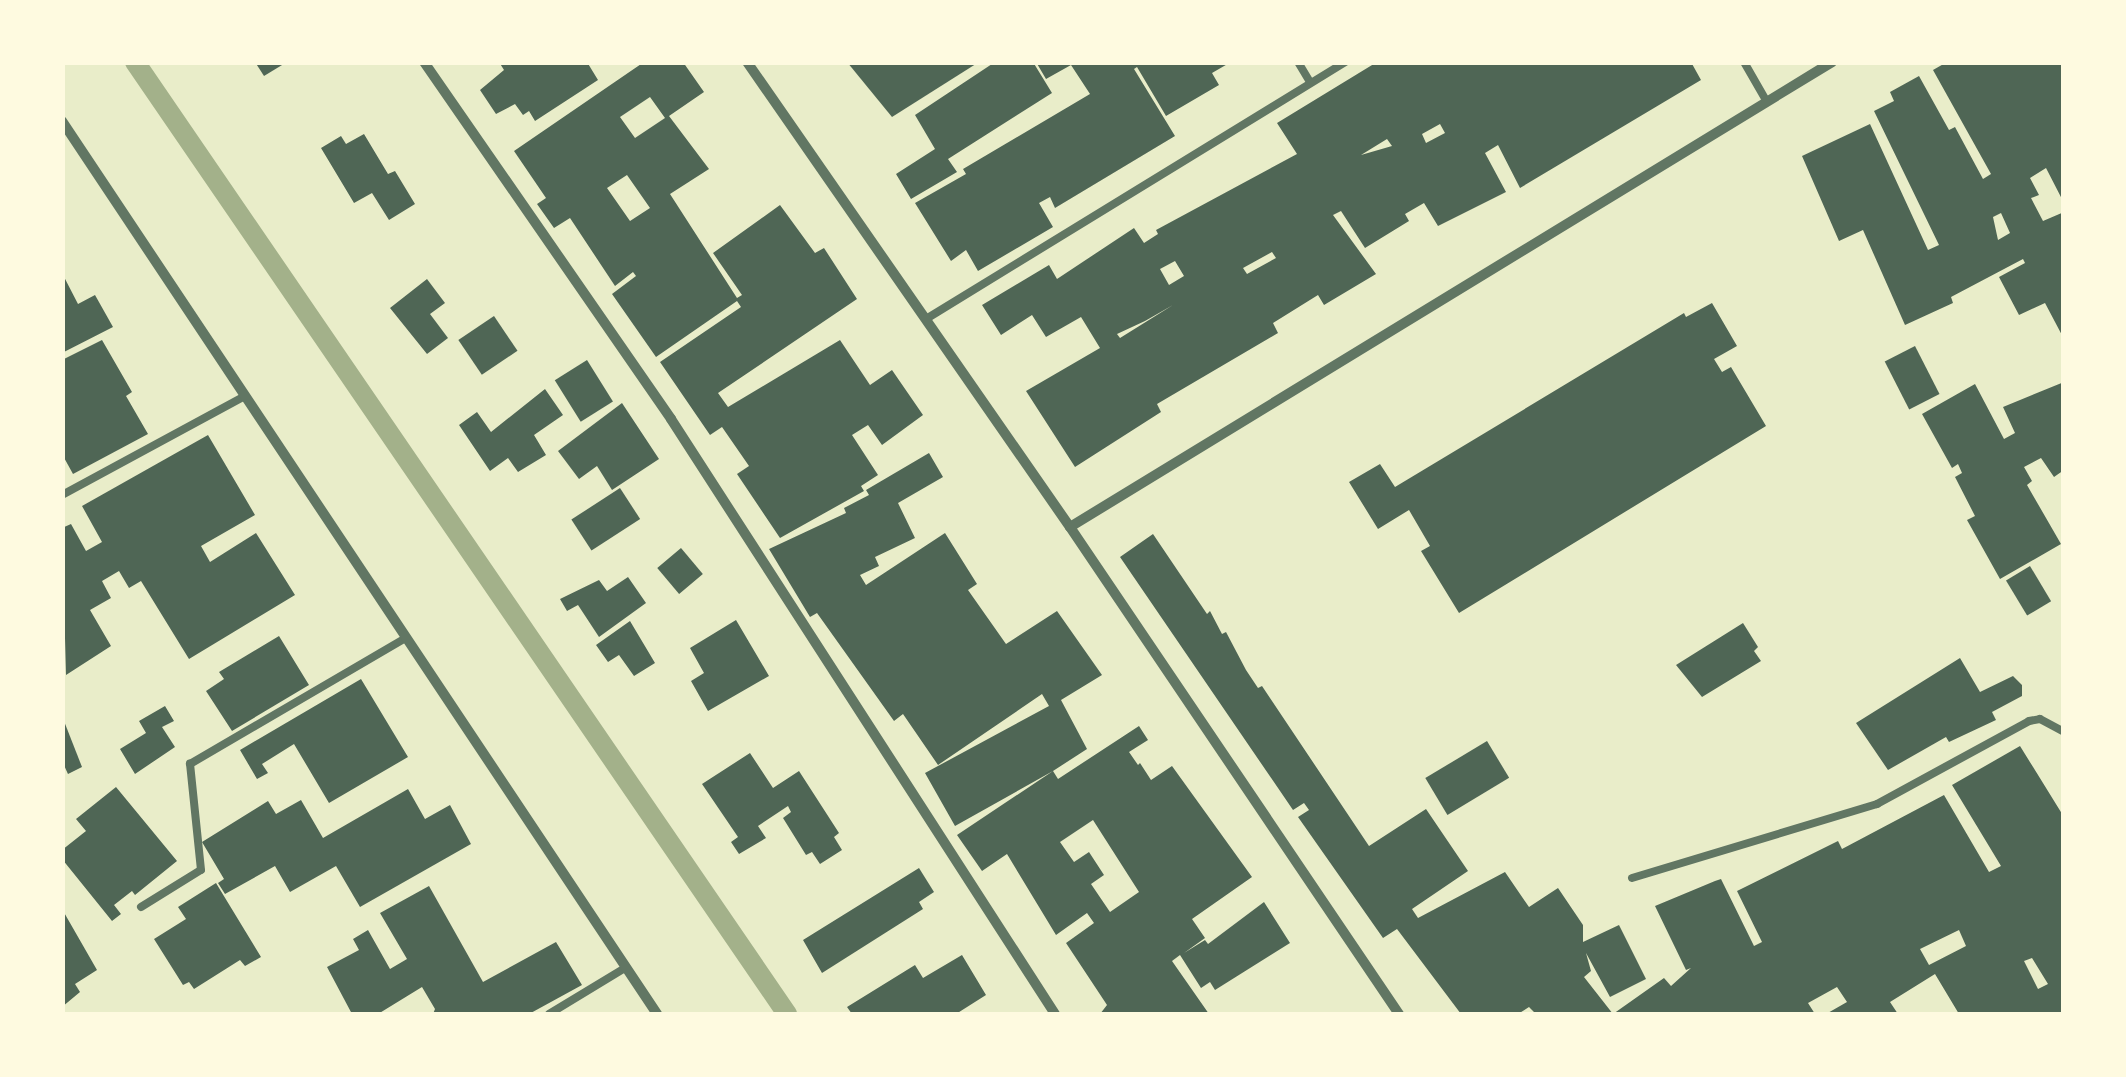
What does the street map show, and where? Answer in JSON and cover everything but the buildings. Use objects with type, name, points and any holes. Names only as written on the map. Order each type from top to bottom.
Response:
[{"type":"street","points":[[424,62],[671,419],[1055,1014]]},
{"type":"street","points":[[747,62],[1070,527],[1399,1014]]},
{"type":"street","points":[[1070,527],[1832,62]]},
{"type":"street","points":[[62,121],[656,1014]]},
{"type":"lane","points":[[1298,62],[1310,82]]},
{"type":"lane","points":[[926,319],[1346,62]]},
{"type":"lane","points":[[1744,62],[1767,102]]},
{"type":"lane","points":[[62,495],[245,396]]},
{"type":"lane","points":[[141,907],[201,870],[190,764],[406,638]]},
{"type":"lane","points":[[1632,878],[1877,804],[2029,721],[2040,719],[2064,732]]},
{"type":"lane","points":[[548,1014],[625,968]]},
{"type":"waterway","points":[[135,62],[787,1014]]}]
